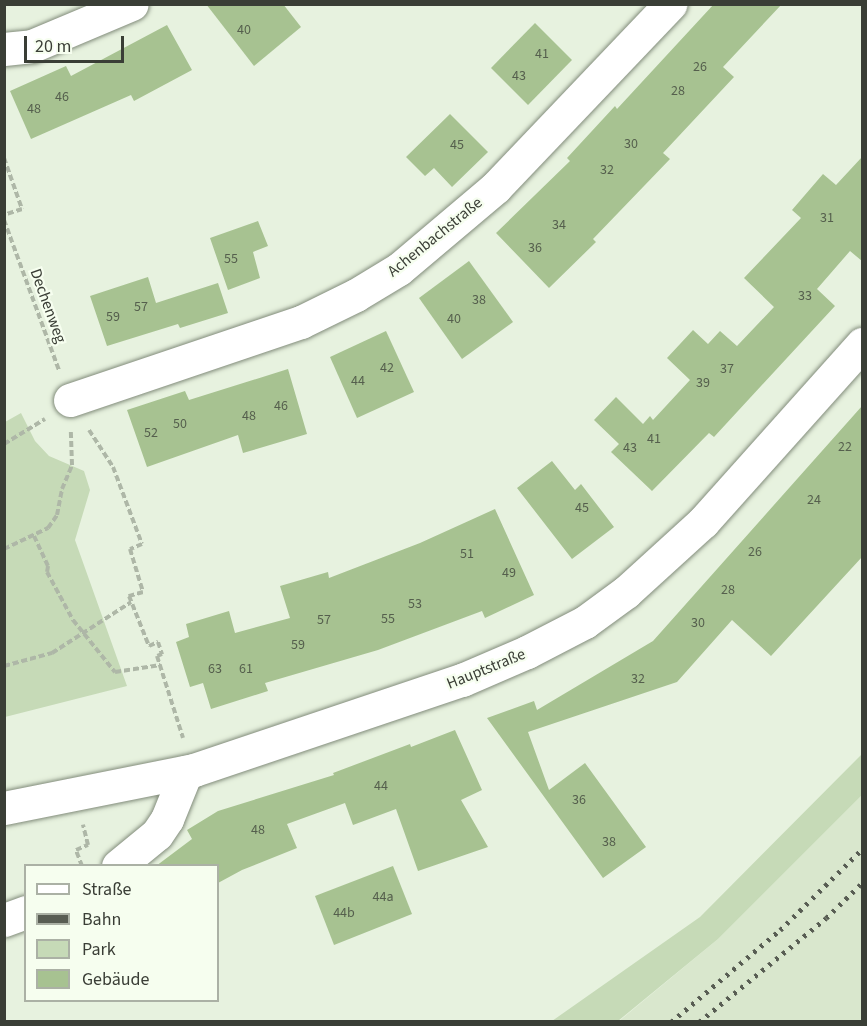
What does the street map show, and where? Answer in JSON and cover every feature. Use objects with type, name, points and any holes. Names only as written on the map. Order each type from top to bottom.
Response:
[{"type":"street","points":[[4,49],[32,46],[132,4]]},
{"type":"street","name":"Achenbachstraße","points":[[70,400],[301,322],[356,296],[399,269],[496,187],[670,4]]},
{"type":"street","name":"Hauptstraße","points":[[4,808],[186,772],[462,680],[527,652],[585,622],[626,592],[703,522],[862,344]]},
{"type":"street","points":[[120,864],[157,834],[167,819],[186,772]]},
{"type":"street","points":[[4,920],[24,913]]},
{"type":"path","points":[[4,158],[22,208],[4,215]]},
{"type":"path","name":"Dechenweg","points":[[4,220],[70,400],[113,467],[142,544],[130,549],[143,592],[129,596],[132,602]]},
{"type":"path","points":[[4,444],[23,434],[70,400]]},
{"type":"path","points":[[4,549],[48,528],[57,515],[62,489],[72,465]]},
{"type":"path","points":[[34,536],[48,566],[47,572],[73,620],[115,672],[160,665]]},
{"type":"path","points":[[4,666],[52,653],[132,602],[148,646],[158,642],[162,654],[157,656],[177,719]]},
{"type":"path","points":[[81,864],[76,850],[88,844],[84,825]]},
{"type":"shaded area","points":[[862,795],[862,1021],[618,1022],[718,939]]},
{"type":"green space","points":[[21,413],[35,441],[49,456],[84,471],[90,490],[75,540],[127,686],[5,717],[5,422]]},
{"type":"green space","points":[[862,754],[862,795],[718,939],[618,1021],[552,1021],[700,917]]},
{"type":"building","points":[[206,4],[283,4],[301,27],[254,66]]},
{"type":"building","points":[[714,4],[782,4],[723,67],[734,77],[663,153],[670,159],[593,239],[596,242],[549,288],[496,233],[570,161],[567,158],[615,106],[617,109]]},
{"type":"building","points":[[535,23],[572,60],[528,105],[491,68]]},
{"type":"building","points":[[167,25],[192,70],[134,101],[131,95],[31,139],[10,91],[66,66],[71,76]]},
{"type":"building","points":[[450,114],[488,152],[452,187],[434,168],[425,176],[406,157]]},
{"type":"building","points":[[862,157],[862,261],[850,251],[817,289],[835,306],[714,437],[709,433],[652,491],[611,452],[619,444],[594,420],[616,397],[643,424],[650,416],[653,420],[690,380],[667,358],[693,330],[708,344],[720,331],[737,346],[774,307],[744,278],[801,218],[792,210],[823,174],[836,185]]},
{"type":"building","points":[[258,221],[268,246],[253,252],[260,278],[228,290],[210,238]]},
{"type":"building","points":[[469,261],[513,322],[462,359],[419,298]]},
{"type":"building","points":[[148,277],[156,303],[218,283],[228,313],[180,328],[178,324],[107,346],[90,296]]},
{"type":"building","points":[[386,331],[414,392],[357,418],[330,357]]},
{"type":"building","points":[[288,369],[307,434],[243,453],[238,435],[147,467],[127,410],[185,391],[189,400]]},
{"type":"building","points":[[862,406],[862,557],[771,656],[732,620],[677,682],[528,732],[549,790],[585,763],[646,847],[603,878],[487,718],[534,701],[537,710],[653,641]]},
{"type":"building","points":[[552,461],[575,490],[581,484],[614,527],[572,559],[517,488]]},
{"type":"building","points":[[495,509],[534,595],[485,618],[482,611],[378,650],[265,683],[268,691],[211,709],[203,683],[190,687],[176,642],[189,637],[186,624],[229,611],[235,633],[290,618],[280,586],[328,572],[329,578],[420,543]]},
{"type":"building","points":[[455,730],[482,790],[461,800],[488,847],[418,871],[396,809],[353,825],[345,803],[287,824],[297,848],[242,870],[219,882],[219,864],[159,864],[192,839],[187,830],[218,811],[334,775],[333,773],[410,744],[411,747]]},
{"type":"building","points":[[393,866],[412,914],[334,945],[315,896]]},
{"type":"railway","points":[[671,1022],[780,930],[862,849]]},
{"type":"railway","points":[[699,1022],[826,918],[862,883]]}]
